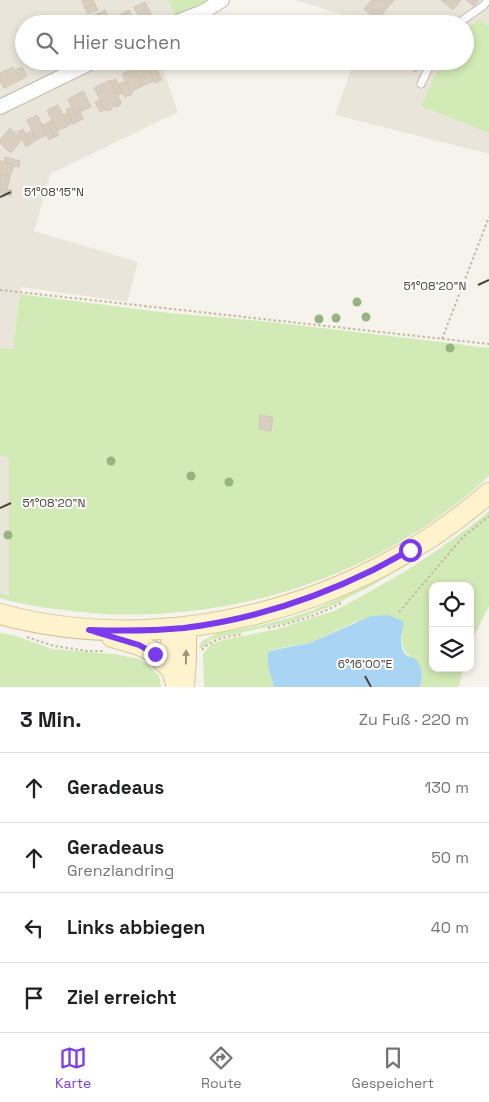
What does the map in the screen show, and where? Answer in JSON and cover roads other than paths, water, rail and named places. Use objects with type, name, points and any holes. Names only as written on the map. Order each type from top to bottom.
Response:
[{"type":"main road","points":[[0,614],[38,623],[89,630],[136,631],[186,627],[257,613],[299,601],[342,585],[374,570],[410,550],[478,503],[489,493]]},
{"type":"main road","points":[[175,678],[170,647],[175,636],[186,627]]},
{"type":"main road","points":[[184,687],[186,627]]},
{"type":"main road","points":[[89,630],[139,645],[152,651],[175,678]]},
{"type":"street","points":[[195,15],[222,0]]},
{"type":"street","points":[[0,107],[76,70]]},
{"type":"lane","points":[[470,15],[488,0]]},
{"type":"lane","points":[[421,84],[428,70]]},
{"type":"water","points":[[389,615],[404,622],[401,638],[402,646],[405,654],[415,659],[420,666],[422,676],[420,687],[274,687],[268,666],[268,652],[310,643],[371,616]]}]
